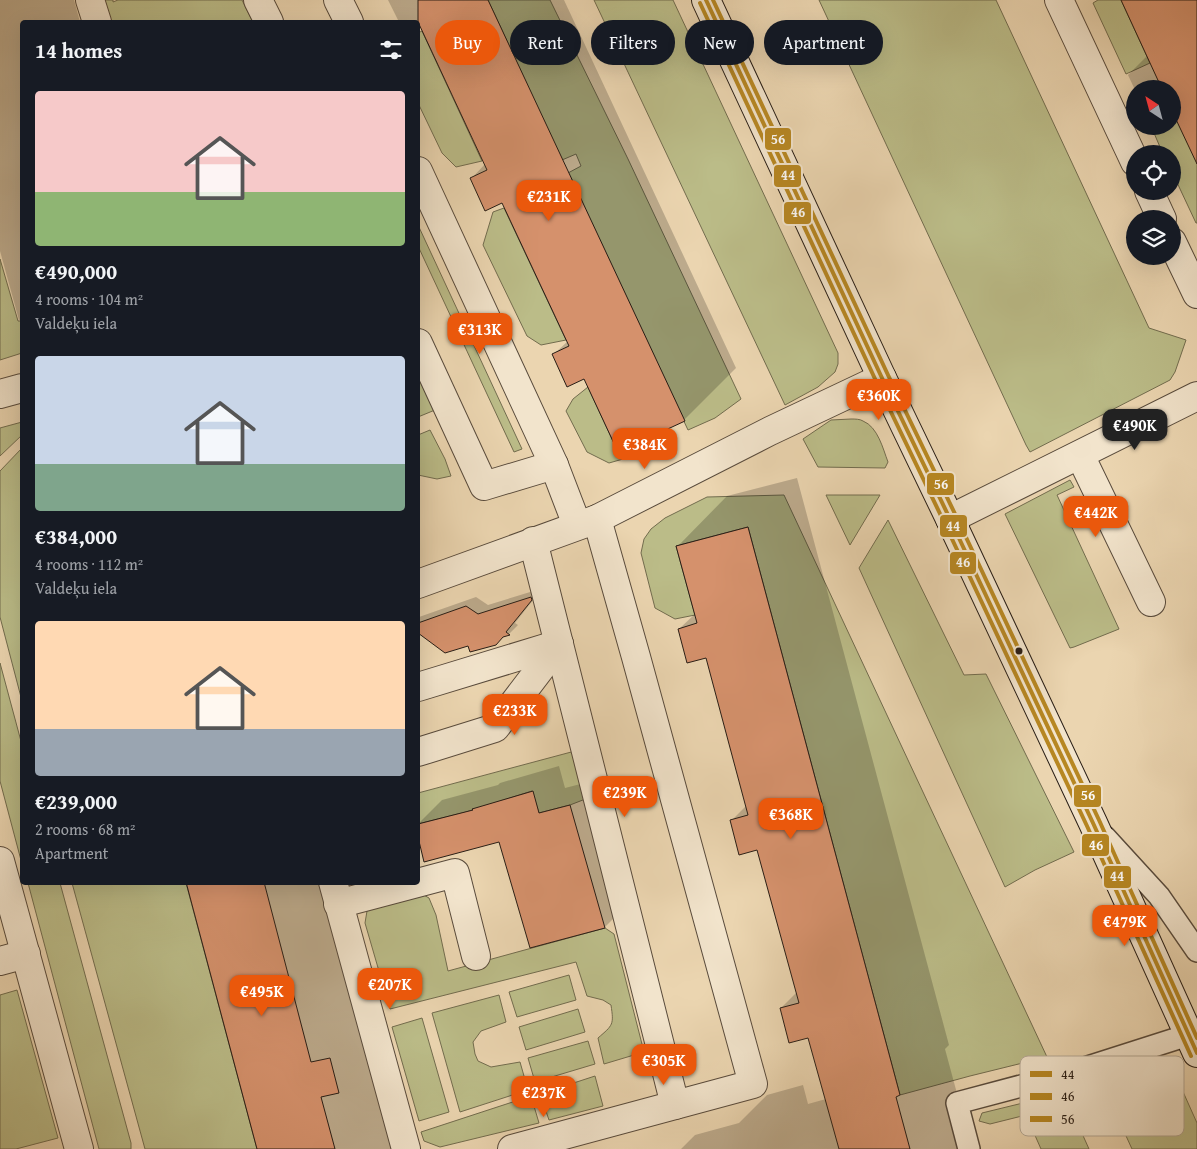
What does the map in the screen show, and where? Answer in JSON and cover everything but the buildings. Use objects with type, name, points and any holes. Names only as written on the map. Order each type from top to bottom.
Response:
[{"type":"street","points":[[90,0],[96,20]]},
{"type":"street","points":[[258,0],[268,20]]},
{"type":"street","points":[[338,0],[348,20]]},
{"type":"street","points":[[706,0],[882,378],[1093,823],[1193,1044]]},
{"type":"street","points":[[1059,0],[1127,145]]},
{"type":"street","points":[[420,175],[554,465],[587,522],[636,657],[753,1084],[675,1105],[590,1139],[512,1149]]},
{"type":"street","points":[[1181,261],[1197,294]]},
{"type":"street","points":[[420,347],[484,486],[554,465]]},
{"type":"street","points":[[420,583],[587,522],[882,378]]},
{"type":"street","points":[[0,394],[20,389]]},
{"type":"street","points":[[950,519],[1197,396]]},
{"type":"street","points":[[1080,455],[1151,602]]},
{"type":"street","points":[[533,541],[675,1105]]},
{"type":"street","points":[[420,686],[559,644]]},
{"type":"street","points":[[420,751],[495,728],[559,644]]},
{"type":"street","points":[[0,861],[4,892],[26,954],[80,1149]]},
{"type":"street","points":[[420,879],[456,873],[476,956]]},
{"type":"street","points":[[384,885],[336,893],[406,1149]]},
{"type":"street","points":[[0,961],[26,954]]},
{"type":"lane","points":[[1093,823],[1159,896],[1197,951]]},
{"type":"lane","points":[[1142,1056],[1193,1044]]},
{"type":"lane","points":[[969,1149],[957,1103],[1020,1086]]},
{"type":"green space","points":[[97,0],[113,0],[113,2],[118,0],[242,0],[252,20],[102,20]]},
{"type":"green space","points":[[488,0],[550,0],[560,20],[510,20],[510,48],[500,26],[500,20],[497,20]]},
{"type":"green space","points":[[594,0],[673,0],[685,26],[685,65],[703,65],[838,353],[838,364],[835,372],[818,387],[785,405],[625,65],[675,65],[675,20],[603,20]]},
{"type":"green space","points":[[819,0],[996,0],[1149,328],[1186,340],[1175,372],[1170,380],[1030,452],[849,65],[883,65],[883,20],[828,20]]},
{"type":"green space","points":[[1098,0],[1121,0],[1150,63],[1126,74],[1093,3]]},
{"type":"green space","points":[[422,31],[435,59],[435,65],[438,65],[482,161],[456,167],[442,153],[420,107],[420,32]]},
{"type":"green space","points":[[581,63],[741,399],[715,418],[688,430],[568,173],[581,166],[576,154],[562,160],[518,65],[581,65]]},
{"type":"green space","points":[[1181,118],[1197,132],[1197,223],[1181,191],[1181,145],[1159,145],[1155,135],[1181,135]]},
{"type":"green space","points":[[504,208],[566,340],[541,345],[527,336],[483,245],[493,212]]},
{"type":"green space","points":[[420,229],[522,449],[514,452],[420,250]]},
{"type":"green space","points":[[0,259],[18,321],[20,321],[20,354],[0,360]]},
{"type":"green space","points":[[420,377],[435,410],[420,416]]},
{"type":"green space","points":[[588,387],[623,459],[609,463],[587,452],[566,411],[573,399]]},
{"type":"green space","points":[[859,419],[873,428],[888,462],[885,468],[818,467],[803,439],[831,420]]},
{"type":"green space","points":[[20,423],[20,437],[0,456],[0,428]]},
{"type":"green space","points":[[430,430],[445,459],[451,476],[437,479],[420,475],[420,434]]},
{"type":"green space","points":[[20,450],[20,693],[0,617],[0,471]]},
{"type":"green space","points":[[1070,480],[1074,487],[1057,495],[1119,629],[1070,648],[1005,514]]},
{"type":"green space","points":[[784,495],[1047,1056],[1020,1056],[1020,1064],[900,1095],[748,527],[676,546],[695,615],[675,619],[655,608],[641,553],[644,539],[651,529],[665,518],[707,497]]},
{"type":"green space","points":[[826,495],[880,495],[850,545]]},
{"type":"green space","points":[[888,520],[964,675],[986,674],[1074,852],[1035,870],[1005,887],[859,568]]},
{"type":"green space","points":[[0,663],[20,738],[20,856],[0,781]]},
{"type":"green space","points":[[575,751],[588,798],[539,813],[532,791],[466,812],[420,824],[420,792]]},
{"type":"green space","points":[[29,885],[61,885],[131,1143],[131,1149],[99,1149]]},
{"type":"green space","points":[[73,885],[187,885],[257,1149],[145,1149]]},
{"type":"green space","points":[[422,894],[429,898],[436,915],[448,971],[605,928],[614,934],[644,1052],[604,1064],[598,1038],[611,1024],[611,1005],[603,1000],[587,996],[576,962],[390,1009],[365,923],[367,911],[374,905]]},
{"type":"green space","points":[[569,975],[576,1000],[517,1017],[509,992]]},
{"type":"green space","points":[[17,990],[58,1138],[16,1149],[0,1149],[0,995]]},
{"type":"green space","points":[[499,995],[506,1022],[481,1031],[473,1042],[475,1054],[478,1061],[491,1067],[520,1062],[528,1090],[460,1112],[432,1013]]},
{"type":"green space","points":[[578,1009],[585,1032],[526,1050],[519,1027]]},
{"type":"green space","points":[[422,1018],[449,1112],[419,1121],[392,1027]]},
{"type":"green space","points":[[588,1041],[595,1064],[535,1082],[528,1058]]},
{"type":"green space","points":[[595,1076],[603,1106],[549,1120],[540,1094]]},
{"type":"green space","points":[[1184,1094],[1197,1123],[1197,1149],[1132,1149],[1126,1136],[1184,1136]]},
{"type":"green space","points":[[531,1096],[539,1123],[440,1147],[424,1141],[421,1132]]},
{"type":"green space","points":[[1020,1104],[1020,1116],[990,1124],[979,1121],[982,1113]]},
{"type":"green space","points":[[1035,1136],[1083,1136],[1089,1149],[1041,1149]]},
{"type":"transit line","name":"44","points":[[706,0],[882,378],[1093,823],[1197,1053]]},
{"type":"transit line","name":"56","points":[[713,0],[1099,820],[1197,1038]]},
{"type":"transit line","name":"46","points":[[700,3],[876,381],[1087,826],[1191,1056]]}]
